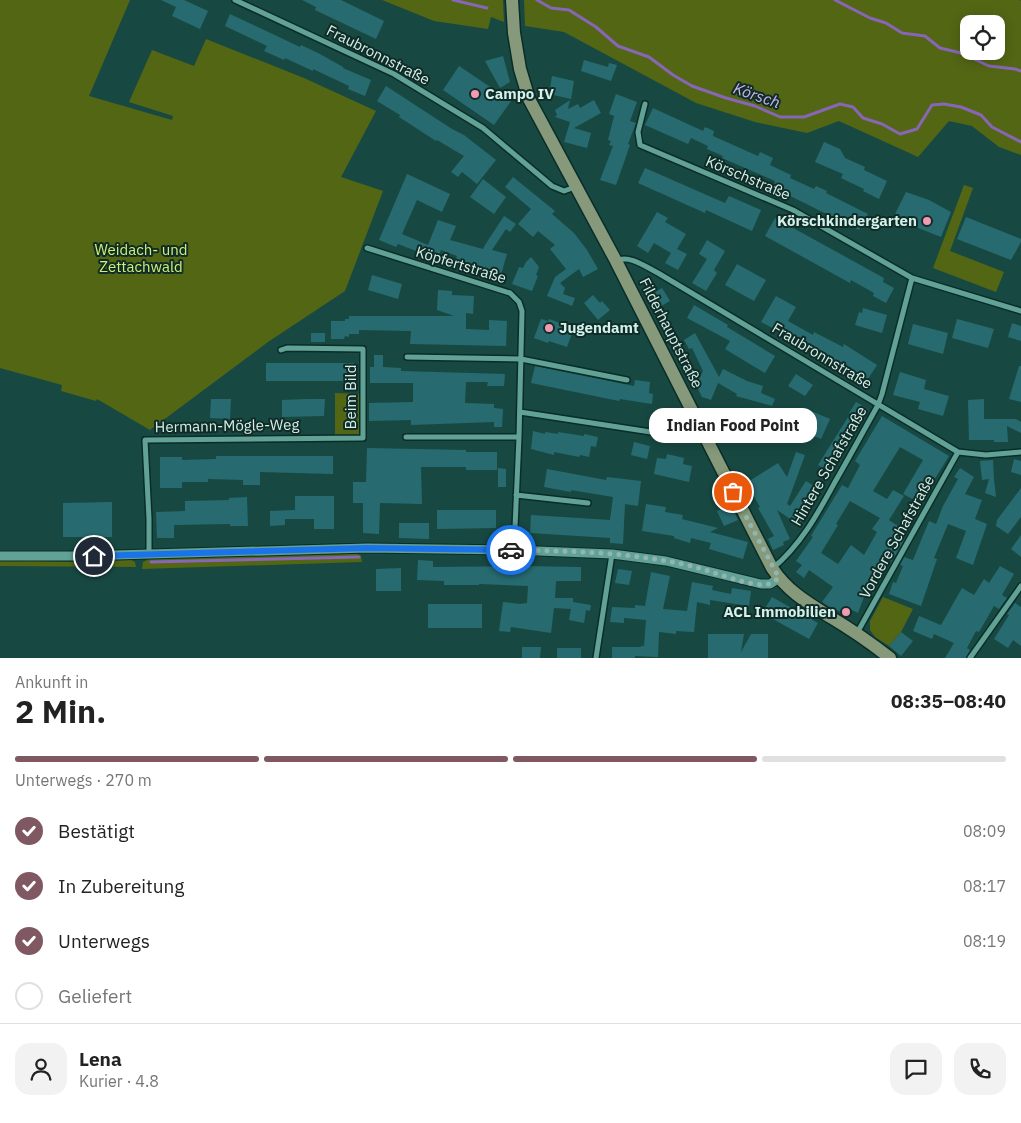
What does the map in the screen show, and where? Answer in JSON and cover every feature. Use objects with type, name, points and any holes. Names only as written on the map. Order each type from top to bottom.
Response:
[{"type":"main road","name":"Filderhauptstraße","points":[[512,0],[514,33],[520,69],[529,99],[616,262],[776,573],[787,588],[797,596],[857,634],[890,658]]},
{"type":"street","name":"Fraubronnstraße","points":[[235,0],[394,74],[482,128],[552,186],[564,191],[575,187]]},
{"type":"street","name":"Körschstraße","points":[[645,104],[638,132],[640,146],[793,210],[912,278],[1021,311]]},
{"type":"street","name":"Köpfertstraße","points":[[367,248],[510,293],[519,302],[522,311],[520,412],[514,550]]},
{"type":"street","name":"Fraubronnstraße","points":[[616,262],[621,258],[629,259],[658,273],[958,452],[986,455],[1021,452]]},
{"type":"street","name":"Hintere Schafstraße","points":[[776,573],[819,512],[878,404],[912,278]]},
{"type":"street","name":"Beim Bild","points":[[281,350],[287,348],[363,349],[364,438]]},
{"type":"street","points":[[407,357],[521,359],[627,380]]},
{"type":"street","points":[[520,412],[664,434]]},
{"type":"street","points":[[406,437],[519,438]]},
{"type":"street","name":"Hermann-Mögle-Weg","points":[[149,554],[145,440],[364,438]]},
{"type":"street","name":"Vordere Schafstraße","points":[[857,634],[958,452]]},
{"type":"street","points":[[516,495],[588,503]]},
{"type":"street","points":[[0,556],[79,556],[367,548],[514,550],[612,554],[683,564],[761,584],[770,584],[776,573]]},
{"type":"street","points":[[596,658],[612,554]]},
{"type":"street","points":[[970,658],[1021,586]]},
{"type":"green space","name":"Weidach- und Zettachwald","points":[[0,0],[130,0],[89,96],[172,120],[173,116],[129,102],[152,50],[194,66],[206,39],[304,78],[376,111],[341,177],[383,191],[345,291],[268,342],[150,430],[97,399],[96,401],[61,391],[62,385],[0,368]]},
{"type":"green space","points":[[382,0],[503,0],[504,22],[491,17],[488,29],[434,21]]},
{"type":"green space","points":[[524,0],[1020,0],[1021,155],[999,147],[972,126],[949,121],[918,157],[839,121],[807,133],[755,122],[696,103],[564,32],[525,26]]},
{"type":"green space","points":[[964,185],[973,188],[950,251],[1004,272],[996,292],[933,268]]},
{"type":"green space","points":[[335,393],[363,394],[363,438],[335,438]]},
{"type":"green space","points":[[357,554],[361,556],[362,562],[142,569],[143,562],[149,559],[211,556]]},
{"type":"green space","points":[[0,560],[74,562],[131,560],[135,562],[136,567],[0,566]]},
{"type":"green space","points":[[883,597],[913,609],[901,632],[889,646],[875,637],[870,630],[870,621]]},
{"type":"building","points":[[161,0],[184,0],[208,11],[200,29],[172,16],[176,7]]},
{"type":"building","points":[[302,0],[341,0],[384,21],[376,39],[315,10],[316,7]]},
{"type":"building","points":[[230,14],[300,47],[301,45],[343,68],[371,80],[365,96],[348,89],[349,86],[313,69],[313,71],[264,51],[267,46],[225,26]]},
{"type":"building","points":[[503,56],[510,82],[500,88],[485,61]]},
{"type":"building","points":[[584,60],[608,67],[609,63],[617,65],[611,81],[581,71]]},
{"type":"building","name":"Campo IV","points":[[459,66],[511,101],[494,125],[443,90]]},
{"type":"building","points":[[552,76],[574,81],[571,99],[549,94]]},
{"type":"building","points":[[386,86],[464,135],[496,160],[477,184],[462,172],[458,177],[451,172],[464,156],[436,141],[377,101]]},
{"type":"building","points":[[616,94],[637,102],[630,121],[636,123],[616,185],[600,180],[613,146],[609,145],[611,141],[608,140],[614,116],[609,114]]},
{"type":"building","points":[[570,100],[568,109],[578,104],[580,108],[594,100],[601,113],[574,128],[591,133],[587,148],[564,142],[570,122],[555,117],[557,115],[555,110]]},
{"type":"building","points":[[653,108],[703,131],[705,127],[714,131],[713,136],[758,156],[760,152],[773,158],[770,165],[791,175],[790,178],[814,189],[816,186],[827,191],[826,193],[868,214],[859,230],[774,188],[775,181],[722,158],[723,156],[707,149],[708,146],[691,138],[688,144],[645,125]]},
{"type":"building","points":[[824,142],[840,149],[845,158],[865,167],[864,170],[887,181],[879,199],[841,178],[843,174],[815,162]]},
{"type":"building","points":[[645,168],[725,203],[729,196],[761,210],[752,231],[706,210],[705,213],[638,183]]},
{"type":"building","points":[[407,174],[450,194],[442,212],[417,200],[402,234],[428,245],[438,220],[456,226],[450,240],[483,249],[504,216],[516,224],[510,232],[506,229],[492,250],[507,254],[500,278],[455,262],[457,256],[441,250],[436,263],[427,259],[429,256],[398,244],[396,247],[379,240]]},
{"type":"building","points":[[513,177],[555,211],[552,214],[574,233],[598,269],[583,277],[579,269],[560,283],[565,288],[563,294],[575,298],[572,306],[547,296],[555,277],[566,269],[550,249],[555,245],[538,231],[533,237],[518,224],[531,209],[505,187]]},
{"type":"building","points":[[483,179],[506,197],[494,214],[470,197]]},
{"type":"building","name":"Körschkindergarten","points":[[906,192],[929,200],[951,212],[941,237],[918,228],[895,214]]},
{"type":"building","points":[[657,212],[668,218],[665,222],[686,234],[677,249],[687,254],[678,270],[665,263],[671,253],[654,243],[648,253],[637,246]]},
{"type":"building","points":[[966,217],[1021,239],[1011,260],[957,239]]},
{"type":"building","points":[[775,218],[884,278],[883,282],[894,288],[886,303],[873,296],[874,293],[851,280],[850,283],[765,236]]},
{"type":"building","points":[[707,240],[725,251],[714,270],[717,273],[706,291],[692,283],[707,259],[699,254]]},
{"type":"building","points":[[531,257],[539,267],[536,275],[538,276],[532,291],[512,284],[519,267],[523,268]]},
{"type":"building","points":[[737,264],[766,280],[754,301],[725,285]]},
{"type":"building","points":[[372,275],[402,284],[398,299],[368,290]]},
{"type":"building","points":[[662,288],[670,301],[656,309],[648,296]]},
{"type":"building","points":[[438,290],[452,291],[452,295],[474,296],[473,314],[466,313],[466,329],[489,330],[489,320],[507,321],[506,346],[410,344],[411,331],[359,330],[359,334],[349,334],[349,337],[345,336],[344,339],[331,339],[331,321],[345,321],[345,319],[349,319],[349,316],[454,316],[437,310]]},
{"type":"building","points":[[593,295],[610,310],[598,320],[584,303]]},
{"type":"building","points":[[776,296],[796,307],[788,321],[813,335],[814,332],[843,347],[844,344],[877,365],[866,382],[835,361],[761,322]]},
{"type":"building","points":[[694,305],[775,356],[765,373],[725,349],[730,341],[687,318]]},
{"type":"building","points":[[863,308],[887,315],[882,333],[855,325],[859,312],[862,313]]},
{"type":"building","points":[[541,319],[548,321],[549,319],[574,328],[567,347],[534,338]]},
{"type":"building","points":[[957,319],[994,329],[988,348],[952,338]]},
{"type":"building","points":[[1012,323],[1021,326],[1021,341],[1008,337]]},
{"type":"building","points":[[913,324],[948,333],[943,354],[908,344]]},
{"type":"building","points":[[311,333],[325,333],[325,342],[311,342]]},
{"type":"building","points":[[695,333],[719,377],[723,369],[747,381],[763,386],[761,393],[775,399],[772,406],[736,396],[737,394],[718,383],[711,400],[702,397],[696,385],[703,371],[692,348],[689,349],[684,340]]},
{"type":"building","points":[[374,355],[383,355],[383,367],[401,368],[401,371],[505,374],[504,386],[487,386],[488,382],[466,382],[465,403],[494,404],[494,408],[503,409],[502,427],[494,427],[494,422],[411,425],[411,420],[369,421],[369,403],[413,402],[413,383],[370,383],[370,367],[374,367]]},
{"type":"building","points":[[266,363],[354,363],[354,381],[266,381]]},
{"type":"building","points":[[535,366],[634,386],[635,380],[650,382],[649,393],[653,394],[652,404],[620,399],[619,401],[531,383]]},
{"type":"building","points":[[1019,366],[1021,366],[1021,402],[1009,399]]},
{"type":"building","points":[[900,372],[926,380],[924,389],[949,396],[943,416],[918,409],[920,402],[893,395]]},
{"type":"building","points":[[796,374],[813,385],[805,396],[788,386]]},
{"type":"building","points":[[211,399],[231,399],[230,419],[210,418]]},
{"type":"building","points":[[325,399],[324,416],[282,417],[282,400]]},
{"type":"building","points":[[984,399],[984,419],[1016,419],[1021,422],[1021,433],[1007,426],[1008,442],[969,440],[968,400]]},
{"type":"building","points":[[856,402],[868,409],[829,472],[818,465]]},
{"type":"building","points":[[804,408],[830,419],[821,439],[795,428]]},
{"type":"building","points":[[882,416],[949,456],[920,503],[903,494],[923,460],[900,447],[873,491],[887,499],[893,490],[904,496],[889,520],[898,526],[894,532],[905,539],[892,561],[887,558],[868,592],[866,592],[858,613],[852,610],[849,615],[831,608],[822,602],[833,587],[809,570],[804,578],[796,572],[802,565],[796,561],[813,537],[811,536],[842,485],[848,488],[860,465],[855,461]],"holes":[[[850,501],[880,518],[872,529],[877,532],[864,555],[851,545],[838,564],[821,553]]]},
{"type":"building","points":[[533,431],[545,434],[545,432],[558,434],[558,432],[598,437],[596,447],[591,446],[589,457],[554,452],[554,455],[531,449]]},
{"type":"building","points":[[634,442],[650,446],[647,459],[631,455]]},
{"type":"building","points":[[367,448],[497,452],[497,470],[466,470],[466,467],[421,467],[422,504],[380,503],[379,534],[363,533],[363,503],[353,503],[353,482],[366,482]]},
{"type":"building","points":[[796,452],[805,455],[787,504],[790,506],[806,481],[820,490],[799,525],[777,510],[790,539],[783,542],[784,545],[773,550],[768,539],[774,536],[746,483],[778,463],[787,477]]},
{"type":"building","points":[[667,454],[684,458],[683,464],[692,466],[689,482],[654,474],[657,458],[666,459]]},
{"type":"building","points":[[216,456],[333,456],[333,474],[260,472],[260,485],[243,485],[243,480],[208,479],[208,482],[182,482],[182,488],[160,488],[160,457],[182,457],[182,460],[216,459]]},
{"type":"building","points":[[1014,459],[1021,461],[1021,475],[1011,472]]},
{"type":"building","points":[[993,460],[996,497],[985,493],[989,479],[982,480],[980,461]]},
{"type":"building","points":[[498,468],[506,469],[506,487],[498,487]]},
{"type":"building","points":[[960,468],[974,477],[965,494],[982,500],[975,519],[987,524],[973,565],[956,558],[966,531],[948,524],[934,558],[937,559],[921,606],[889,594],[893,582],[896,583],[903,566],[900,565],[904,557],[913,560],[929,521],[936,524],[943,506],[958,479],[954,477]]},
{"type":"building","points":[[547,469],[606,480],[607,477],[641,481],[638,506],[625,504],[623,544],[610,543],[610,538],[530,533],[531,515],[610,520],[613,497],[544,487]]},
{"type":"building","points":[[1021,488],[1021,517],[1008,534],[996,526],[997,520]]},
{"type":"building","points":[[295,496],[334,496],[334,529],[314,529],[314,519],[285,519],[285,525],[270,526],[270,511],[295,510]]},
{"type":"building","points":[[247,497],[248,526],[230,526],[230,524],[174,525],[174,538],[157,538],[156,512],[185,511],[185,501],[229,500],[229,498]]},
{"type":"building","points":[[112,502],[112,537],[63,537],[63,503]]},
{"type":"building","points":[[646,504],[666,507],[665,512],[683,515],[682,519],[718,528],[710,532],[748,542],[743,559],[709,549],[711,543],[691,538],[690,543],[674,538],[674,536],[642,531]]},
{"type":"building","points":[[727,506],[729,513],[734,511],[738,520],[724,526],[717,511]]},
{"type":"building","points":[[437,510],[496,510],[496,528],[437,529]]},
{"type":"building","points":[[399,523],[429,523],[429,539],[399,538]]},
{"type":"building","points":[[1021,535],[1021,557],[1011,549]]},
{"type":"building","points":[[418,560],[433,561],[433,567],[581,567],[581,581],[556,581],[555,598],[573,598],[573,602],[591,605],[590,611],[586,610],[584,623],[569,620],[571,609],[554,608],[551,633],[511,627],[510,632],[499,631],[503,602],[527,603],[528,586],[444,585],[444,581],[417,580]]},
{"type":"building","points":[[1000,566],[1014,574],[1002,595],[1007,598],[999,609],[994,606],[979,632],[976,631],[967,648],[970,650],[966,658],[945,658],[954,643],[934,634],[932,639],[913,631],[919,616],[941,625],[962,588],[974,595],[984,579],[989,583]]},
{"type":"building","points":[[401,568],[401,591],[376,591],[376,569]]},
{"type":"building","points":[[618,569],[632,571],[629,585],[615,583]]},
{"type":"building","points":[[651,572],[670,576],[663,609],[687,611],[692,582],[713,586],[712,590],[731,594],[732,588],[751,591],[749,606],[710,600],[710,605],[697,602],[694,632],[676,631],[676,634],[659,632],[658,657],[612,658],[612,647],[644,646],[646,620],[624,618],[624,623],[610,622],[612,607],[635,608],[635,605],[645,606]]},
{"type":"building","points":[[772,597],[818,623],[809,639],[762,613]]},
{"type":"building","points":[[1015,603],[1021,607],[1021,646],[1013,640],[1008,648],[994,639]]},
{"type":"building","points":[[428,604],[482,604],[482,628],[428,628]]},
{"type":"building","points":[[901,632],[913,641],[901,656],[889,646]]},
{"type":"building","points":[[708,634],[744,634],[741,652],[751,634],[768,634],[768,658],[708,658]]},
{"type":"building","points":[[522,647],[541,647],[540,658],[522,658]]},
{"type":"building","points":[[557,648],[581,648],[581,658],[557,658]]},
{"type":"waterway","name":"Körsch","points":[[453,0],[487,8]]},
{"type":"waterway","name":"Körsch","points":[[537,0],[551,8],[569,10],[596,27],[618,46],[649,57],[673,75],[692,86],[755,106],[780,117],[804,117],[840,104],[853,107],[863,118],[882,124],[900,134],[917,129],[932,105],[944,104],[961,107],[981,115],[992,127],[1021,142]]},
{"type":"waterway","points":[[835,0],[870,18],[886,23],[902,33],[925,36],[940,48],[961,53],[989,66],[1021,71]]},
{"type":"waterway","points":[[151,562],[359,557]]},
{"type":"way so far","points":[[511,550],[612,554],[666,561],[692,566],[747,582],[770,584],[779,578],[733,492]]},
{"type":"place","name":"Campo IV","points":[[475,94]]},
{"type":"place","name":"Körschkindergarten","points":[[927,221]]},
{"type":"place","name":"Jugendamt","points":[[549,328]]},
{"type":"place","name":"Indian Food Point","points":[[733,492]]},
{"type":"place","name":"ACL Immobilien","points":[[846,612]]},
{"type":"route","points":[[94,556],[367,548],[511,550]]}]
